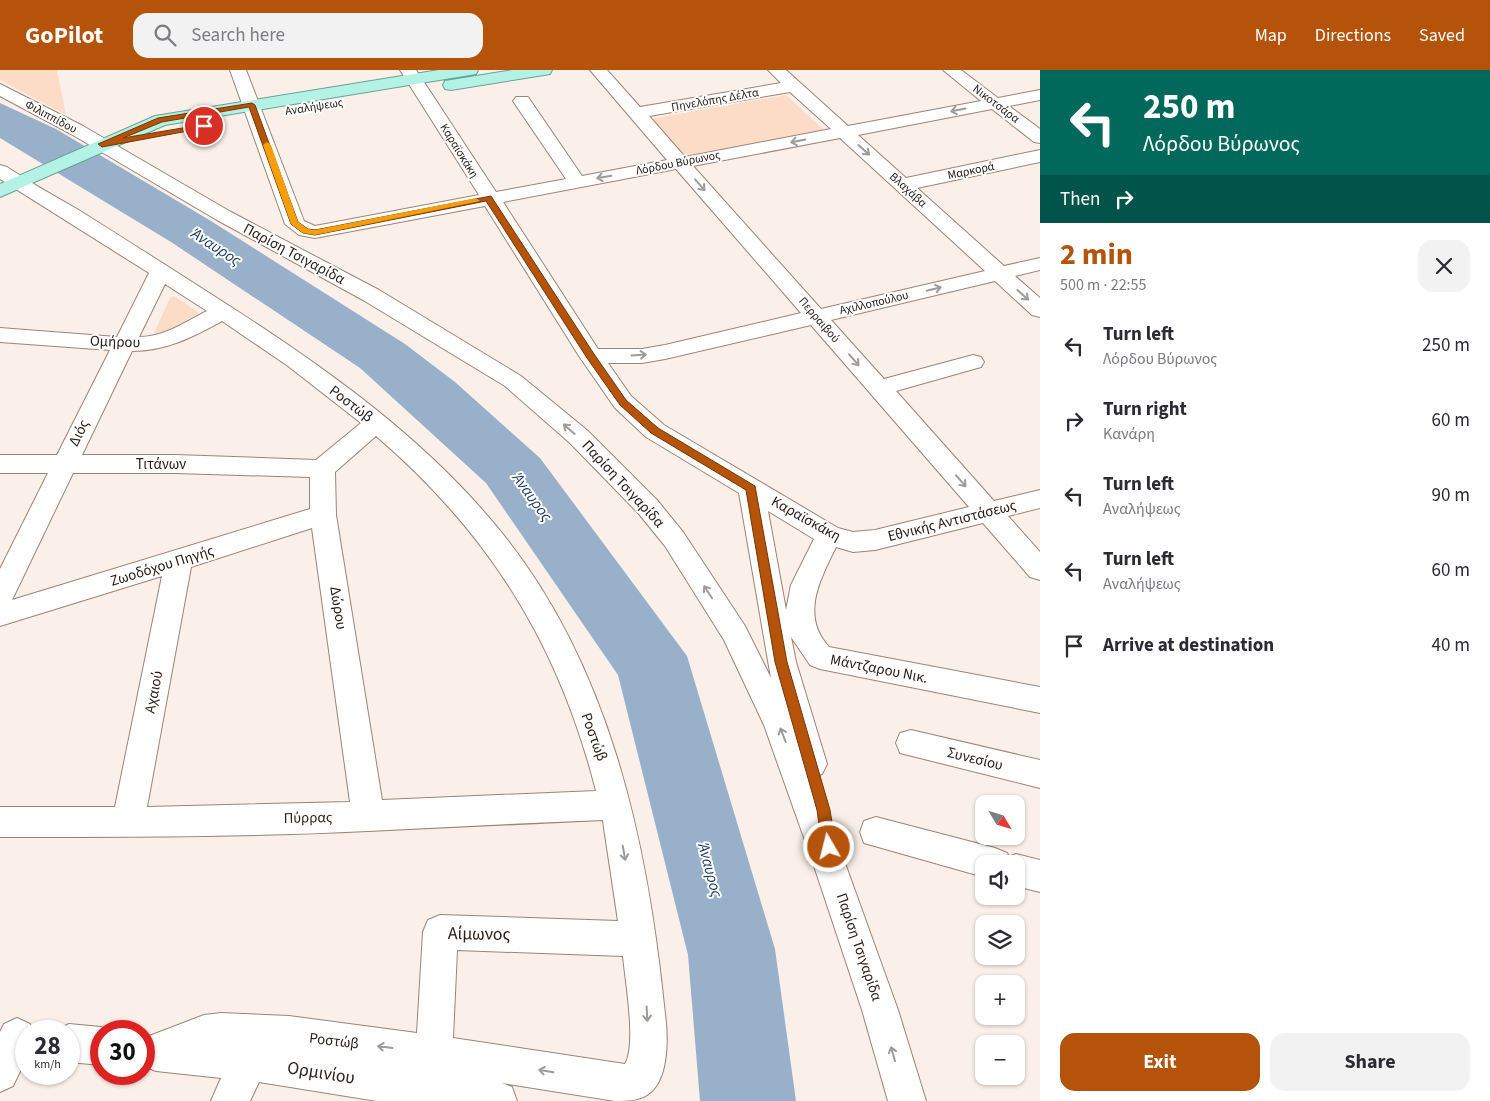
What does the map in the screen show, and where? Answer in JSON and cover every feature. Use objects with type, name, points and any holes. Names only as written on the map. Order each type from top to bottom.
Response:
[{"type":"main road","name":"Αναλήψεως","points":[[11,181],[99,146],[254,111],[470,70]]},
{"type":"main road","name":"Αναλήψεως","points":[[414,80],[544,70]]},
{"type":"street","points":[[238,70],[254,111]]},
{"type":"street","name":"Περραιβού","points":[[598,70],[1040,570]]},
{"type":"street","name":"Βλαχάβα","points":[[776,70],[1040,310]]},
{"type":"street","name":"Νικοτσάρα","points":[[951,70],[1040,138]]},
{"type":"street","name":"Καραϊσκάκη","points":[[414,80],[590,356],[623,402],[644,423],[673,443],[829,535],[847,541],[864,542]]},
{"type":"street","name":"Πηνελόπης Δέλτα","points":[[637,113],[793,86]]},
{"type":"street","name":"Φιλιππίδου","points":[[0,89],[99,146]]},
{"type":"street","name":"Λόρδου Βύρωνος","points":[[254,111],[295,224],[306,231],[315,232],[1040,95]]},
{"type":"street","points":[[522,101],[577,182]]},
{"type":"street","name":"Παρίση Τσιγαρίδα","points":[[99,146],[371,295],[513,381],[578,437],[660,521],[735,634],[779,726],[832,866],[880,1010],[907,1101]]},
{"type":"street","name":"Μαρκορά","points":[[902,185],[1040,156]]},
{"type":"street","name":"Ροστώβ","points":[[11,181],[223,311],[271,344],[376,423],[437,476],[489,535],[520,578],[566,664],[598,742],[616,805],[639,939],[647,1016],[647,1048],[644,1073],[634,1083],[628,1084],[434,1054],[289,1035],[221,1031],[204,1034],[155,1050]]},
{"type":"street","name":"Αχιλλοπούλου","points":[[590,356],[642,356],[1040,264]]},
{"type":"street","name":"Διός","points":[[3,584],[160,272]]},
{"type":"street","name":"Ομήρου","points":[[0,335],[123,344],[150,344],[167,340],[223,311]]},
{"type":"street","points":[[879,388],[973,362]]},
{"type":"street","points":[[322,469],[376,423]]},
{"type":"street","name":"Τιτάνων","points":[[0,464],[233,465],[322,469]]},
{"type":"street","name":"Δώρου","points":[[322,469],[323,515],[356,723],[368,816]]},
{"type":"street","name":"Καραϊσκάκη","points":[[751,488],[781,662],[823,810],[832,866]]},
{"type":"street","name":"Εθνικής Αντιστάσεως","points":[[864,542],[1040,499]]},
{"type":"street","name":"Ζωοδόχου Πηγής","points":[[0,615],[323,515]]},
{"type":"street","name":"Μάντζαρου Νικ.","points":[[829,535],[801,597],[800,620],[805,638],[820,658],[1040,700]]},
{"type":"street","name":"Αχαιού","points":[[128,822],[179,561]]},
{"type":"street","name":"Συνεσίου","points":[[910,743],[1040,774]]},
{"type":"street","name":"Πύρρας","points":[[0,822],[128,822],[368,816],[458,810],[616,805]]},
{"type":"street","points":[[876,832],[975,859]]},
{"type":"street","points":[[1025,872],[1040,876]]},
{"type":"street","name":"Αίμωνος","points":[[434,1054],[440,932],[639,939]]},
{"type":"street","points":[[0,1073],[14,1037]]},
{"type":"street","name":"Ορμινίου","points":[[155,1053],[249,1062],[498,1101]]},
{"type":"street","points":[[230,1101],[249,1062]]},
{"type":"shaded area","points":[[0,70],[57,70],[66,115],[0,80]]},
{"type":"shaded area","points":[[786,95],[824,130],[681,157],[649,119]]},
{"type":"shaded area","points":[[174,296],[198,312],[198,316],[166,334],[154,333],[170,298]]},
{"type":"water","name":"Άναυρος","points":[[0,103],[56,129],[211,221],[405,344],[455,382],[540,458],[687,656],[775,949],[796,1101],[700,1101],[688,955],[618,675],[486,483],[360,368],[171,242],[0,138]]},
{"type":"slow traffic","points":[[267,145],[295,224],[306,231],[315,232],[476,201]]},
{"type":"route","points":[[204,126],[102,144],[160,120],[252,105],[295,224],[306,231],[315,232],[488,198],[590,356],[623,402],[655,431],[751,488],[781,662],[823,810],[829,847]]}]
